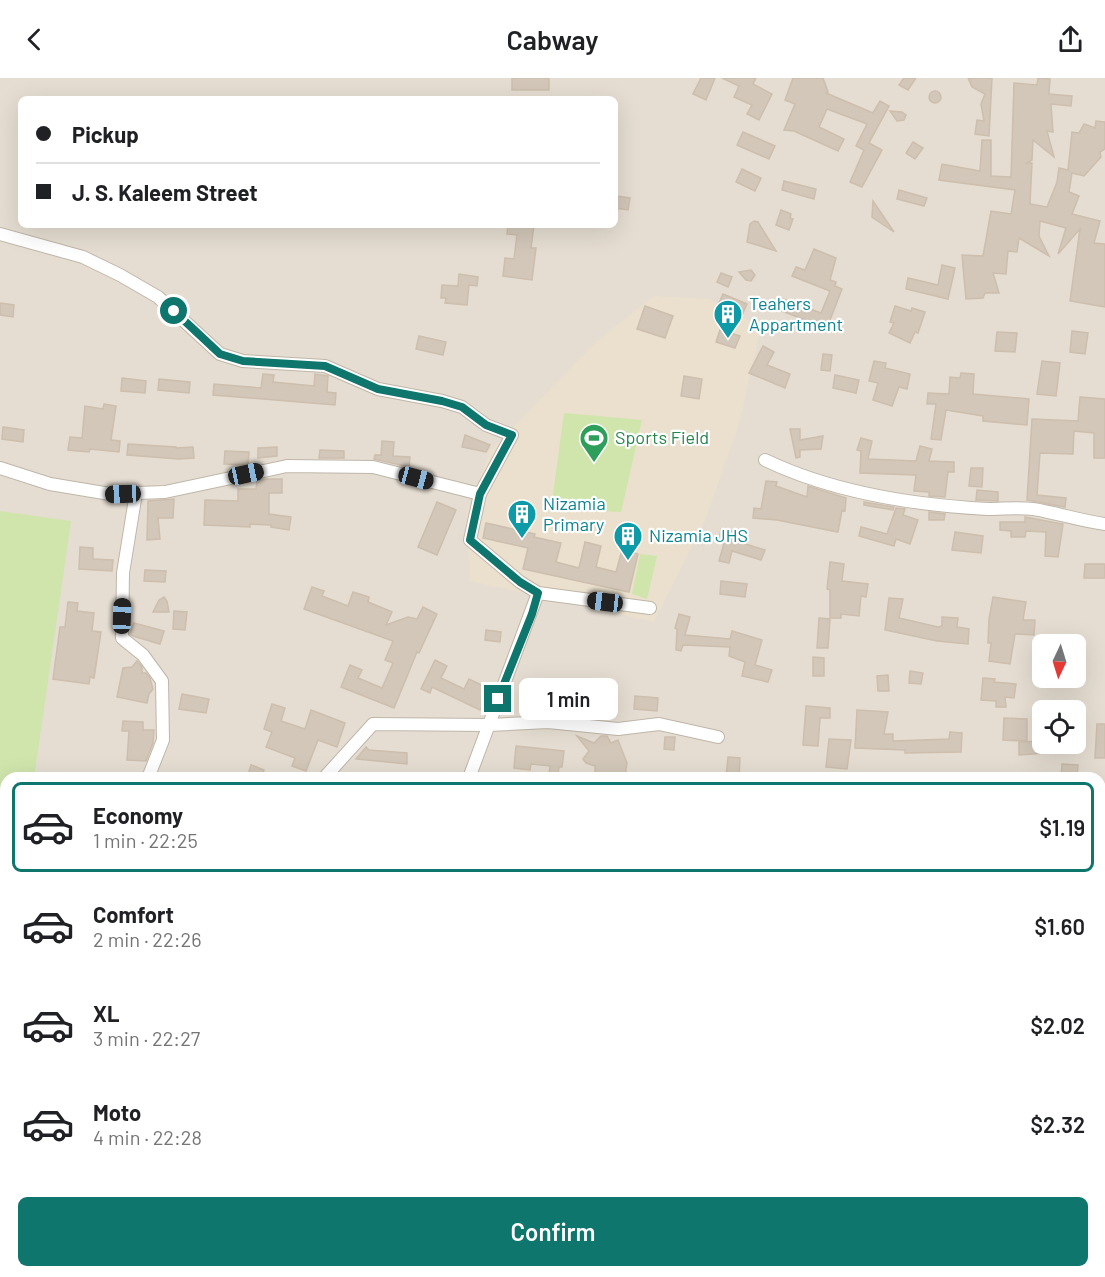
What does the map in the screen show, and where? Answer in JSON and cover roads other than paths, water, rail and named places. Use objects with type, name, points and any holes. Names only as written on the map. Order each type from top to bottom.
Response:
[{"type":"street","points":[[0,234],[83,257],[120,275],[158,297],[220,354],[243,361],[325,366],[378,389],[462,407],[486,425],[512,435],[480,494],[470,540],[520,582],[538,593],[650,608]]},
{"type":"street","points":[[765,460],[798,475],[894,500],[988,509],[1032,509],[1084,522],[1105,524]]},
{"type":"street","points":[[0,468],[50,484],[110,494],[165,492],[287,466],[373,467],[480,494]]},
{"type":"street","points":[[136,493],[123,573],[122,638],[143,655],[162,681],[164,741],[151,772]]},
{"type":"street","points":[[471,772],[538,593]]},
{"type":"street","points":[[329,772],[373,724],[489,725],[548,722],[618,729],[659,724],[718,737]]},
{"type":"place","name":"Teahers Appartment","points":[[728,340]]},
{"type":"place","name":"Sports Field","points":[[594,464]]},
{"type":"place","name":"Nizamia Primary","points":[[522,540]]},
{"type":"place","name":"Nizamia JHS","points":[[628,562]]}]
